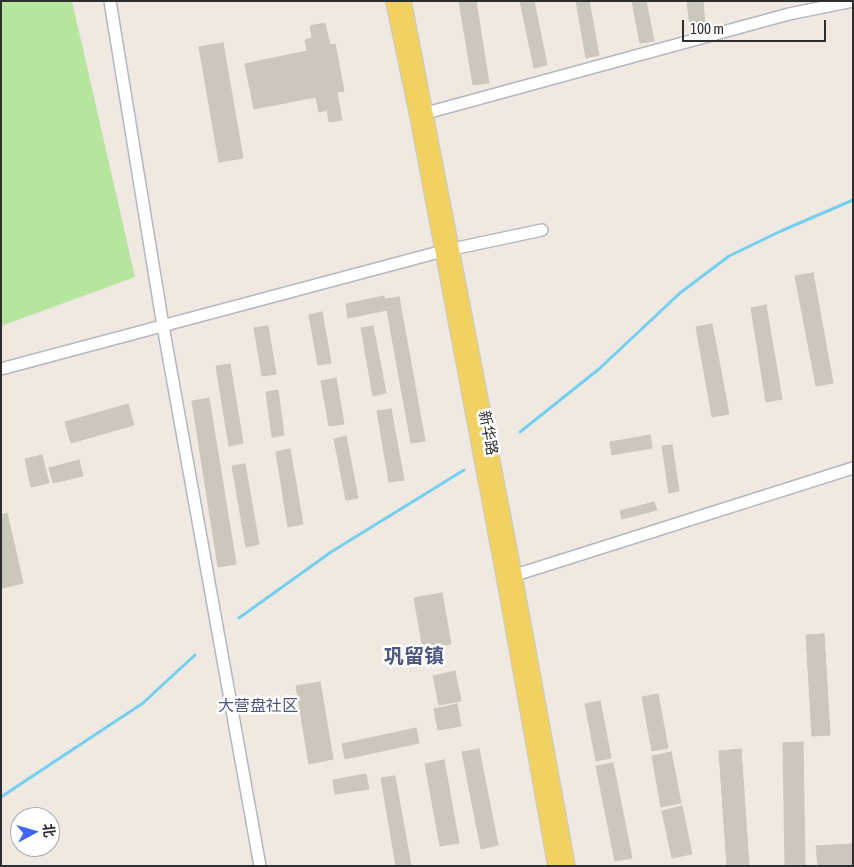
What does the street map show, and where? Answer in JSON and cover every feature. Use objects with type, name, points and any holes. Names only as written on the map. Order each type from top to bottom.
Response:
[{"type":"main road","name":"新华路","points":[[394,1],[422,115]]},
{"type":"main road","name":"新华路","points":[[404,1],[422,115],[510,577],[568,866]]},
{"type":"main road","name":"新华路","points":[[510,577],[555,866]]},
{"type":"street","points":[[110,1],[163,326],[260,866]]},
{"type":"street","points":[[422,115],[789,14],[853,2]]},
{"type":"street","points":[[1,368],[448,250],[542,230]]},
{"type":"street","points":[[510,577],[853,468]]},
{"type":"green space","points":[[1,1],[72,1],[135,277],[1,326]]},
{"type":"building","points":[[459,1],[476,1],[489,83],[473,85]]},
{"type":"building","points":[[520,1],[534,1],[547,65],[534,68]]},
{"type":"building","points":[[576,1],[589,1],[599,55],[586,58]]},
{"type":"building","points":[[632,1],[646,1],[654,41],[640,43]]},
{"type":"building","points":[[687,1],[703,1],[705,26],[690,27]]},
{"type":"building","points":[[325,23],[330,45],[335,44],[344,91],[337,92],[342,120],[329,122],[327,110],[319,112],[316,97],[254,109],[245,64],[307,51],[305,40],[312,38],[310,26]]},
{"type":"building","points":[[223,43],[243,158],[219,162],[199,47]]},
{"type":"building","points":[[813,273],[833,383],[816,386],[795,276]]},
{"type":"building","points":[[384,296],[387,310],[348,318],[346,304]]},
{"type":"building","points":[[399,297],[425,441],[411,443],[385,299]]},
{"type":"building","points":[[766,305],[782,399],[766,402],[751,308]]},
{"type":"building","points":[[322,312],[331,363],[318,365],[309,315]]},
{"type":"building","points":[[712,324],[729,414],[712,417],[696,327]]},
{"type":"building","points":[[268,326],[276,374],[262,376],[254,328]]},
{"type":"building","points":[[373,326],[386,393],[373,396],[361,328]]},
{"type":"building","points":[[230,364],[243,443],[229,446],[216,366]]},
{"type":"building","points":[[336,378],[344,424],[329,426],[321,381]]},
{"type":"building","points":[[278,390],[284,435],[272,437],[266,392]]},
{"type":"building","points":[[209,398],[236,564],[218,567],[192,401]]},
{"type":"building","points":[[128,404],[134,425],[71,443],[65,422]]},
{"type":"building","points":[[391,409],[404,480],[389,482],[377,411]]},
{"type":"building","points":[[650,435],[652,448],[612,455],[610,442]]},
{"type":"building","points":[[346,436],[358,498],[346,500],[334,439]]},
{"type":"building","points":[[672,445],[679,491],[669,493],[662,446]]},
{"type":"building","points":[[290,449],[303,524],[288,527],[276,452]]},
{"type":"building","points":[[42,455],[49,483],[31,487],[25,459]]},
{"type":"building","points":[[79,460],[83,476],[53,483],[49,468]]},
{"type":"building","points":[[245,464],[259,544],[246,547],[232,466]]},
{"type":"building","points":[[654,502],[657,510],[622,519],[620,511]]},
{"type":"building","points":[[7,513],[23,583],[2,588],[1,515]]},
{"type":"building","points":[[442,593],[451,644],[423,649],[414,598]]},
{"type":"building","points":[[824,634],[830,735],[812,736],[806,635]]},
{"type":"building","points":[[455,671],[461,701],[439,705],[433,676]]},
{"type":"building","points":[[320,682],[333,759],[309,764],[296,686]]},
{"type":"building","points":[[658,694],[668,748],[652,751],[642,697]]},
{"type":"building","points":[[600,701],[611,758],[596,761],[585,704]]},
{"type":"building","points":[[457,704],[461,726],[438,730],[434,709]]},
{"type":"building","points":[[416,728],[419,743],[345,759],[342,744]]},
{"type":"building","points":[[803,742],[805,866],[785,866],[783,743]]},
{"type":"building","points":[[479,749],[498,845],[481,849],[462,752]]},
{"type":"building","points":[[741,749],[749,866],[727,866],[719,751]]},
{"type":"building","points":[[671,752],[681,803],[661,807],[652,756]]},
{"type":"building","points":[[444,760],[459,843],[440,846],[425,764]]},
{"type":"building","points":[[613,763],[632,858],[615,861],[596,766]]},
{"type":"building","points":[[366,774],[369,789],[335,794],[333,780]]},
{"type":"building","points":[[395,776],[411,866],[396,866],[381,778]]},
{"type":"building","points":[[682,806],[692,854],[672,858],[662,811]]},
{"type":"building","points":[[853,844],[853,866],[818,866],[816,846]]},
{"type":"waterway","points":[[520,432],[599,369],[680,293],[729,256],[853,200]]},
{"type":"waterway","points":[[239,618],[331,552],[464,470]]},
{"type":"waterway","points":[[1,797],[143,703],[195,655]]},
{"type":"district","name":"巩留镇","points":[[414,657]]},
{"type":"district","name":"大营盘社区","points":[[258,706]]}]
